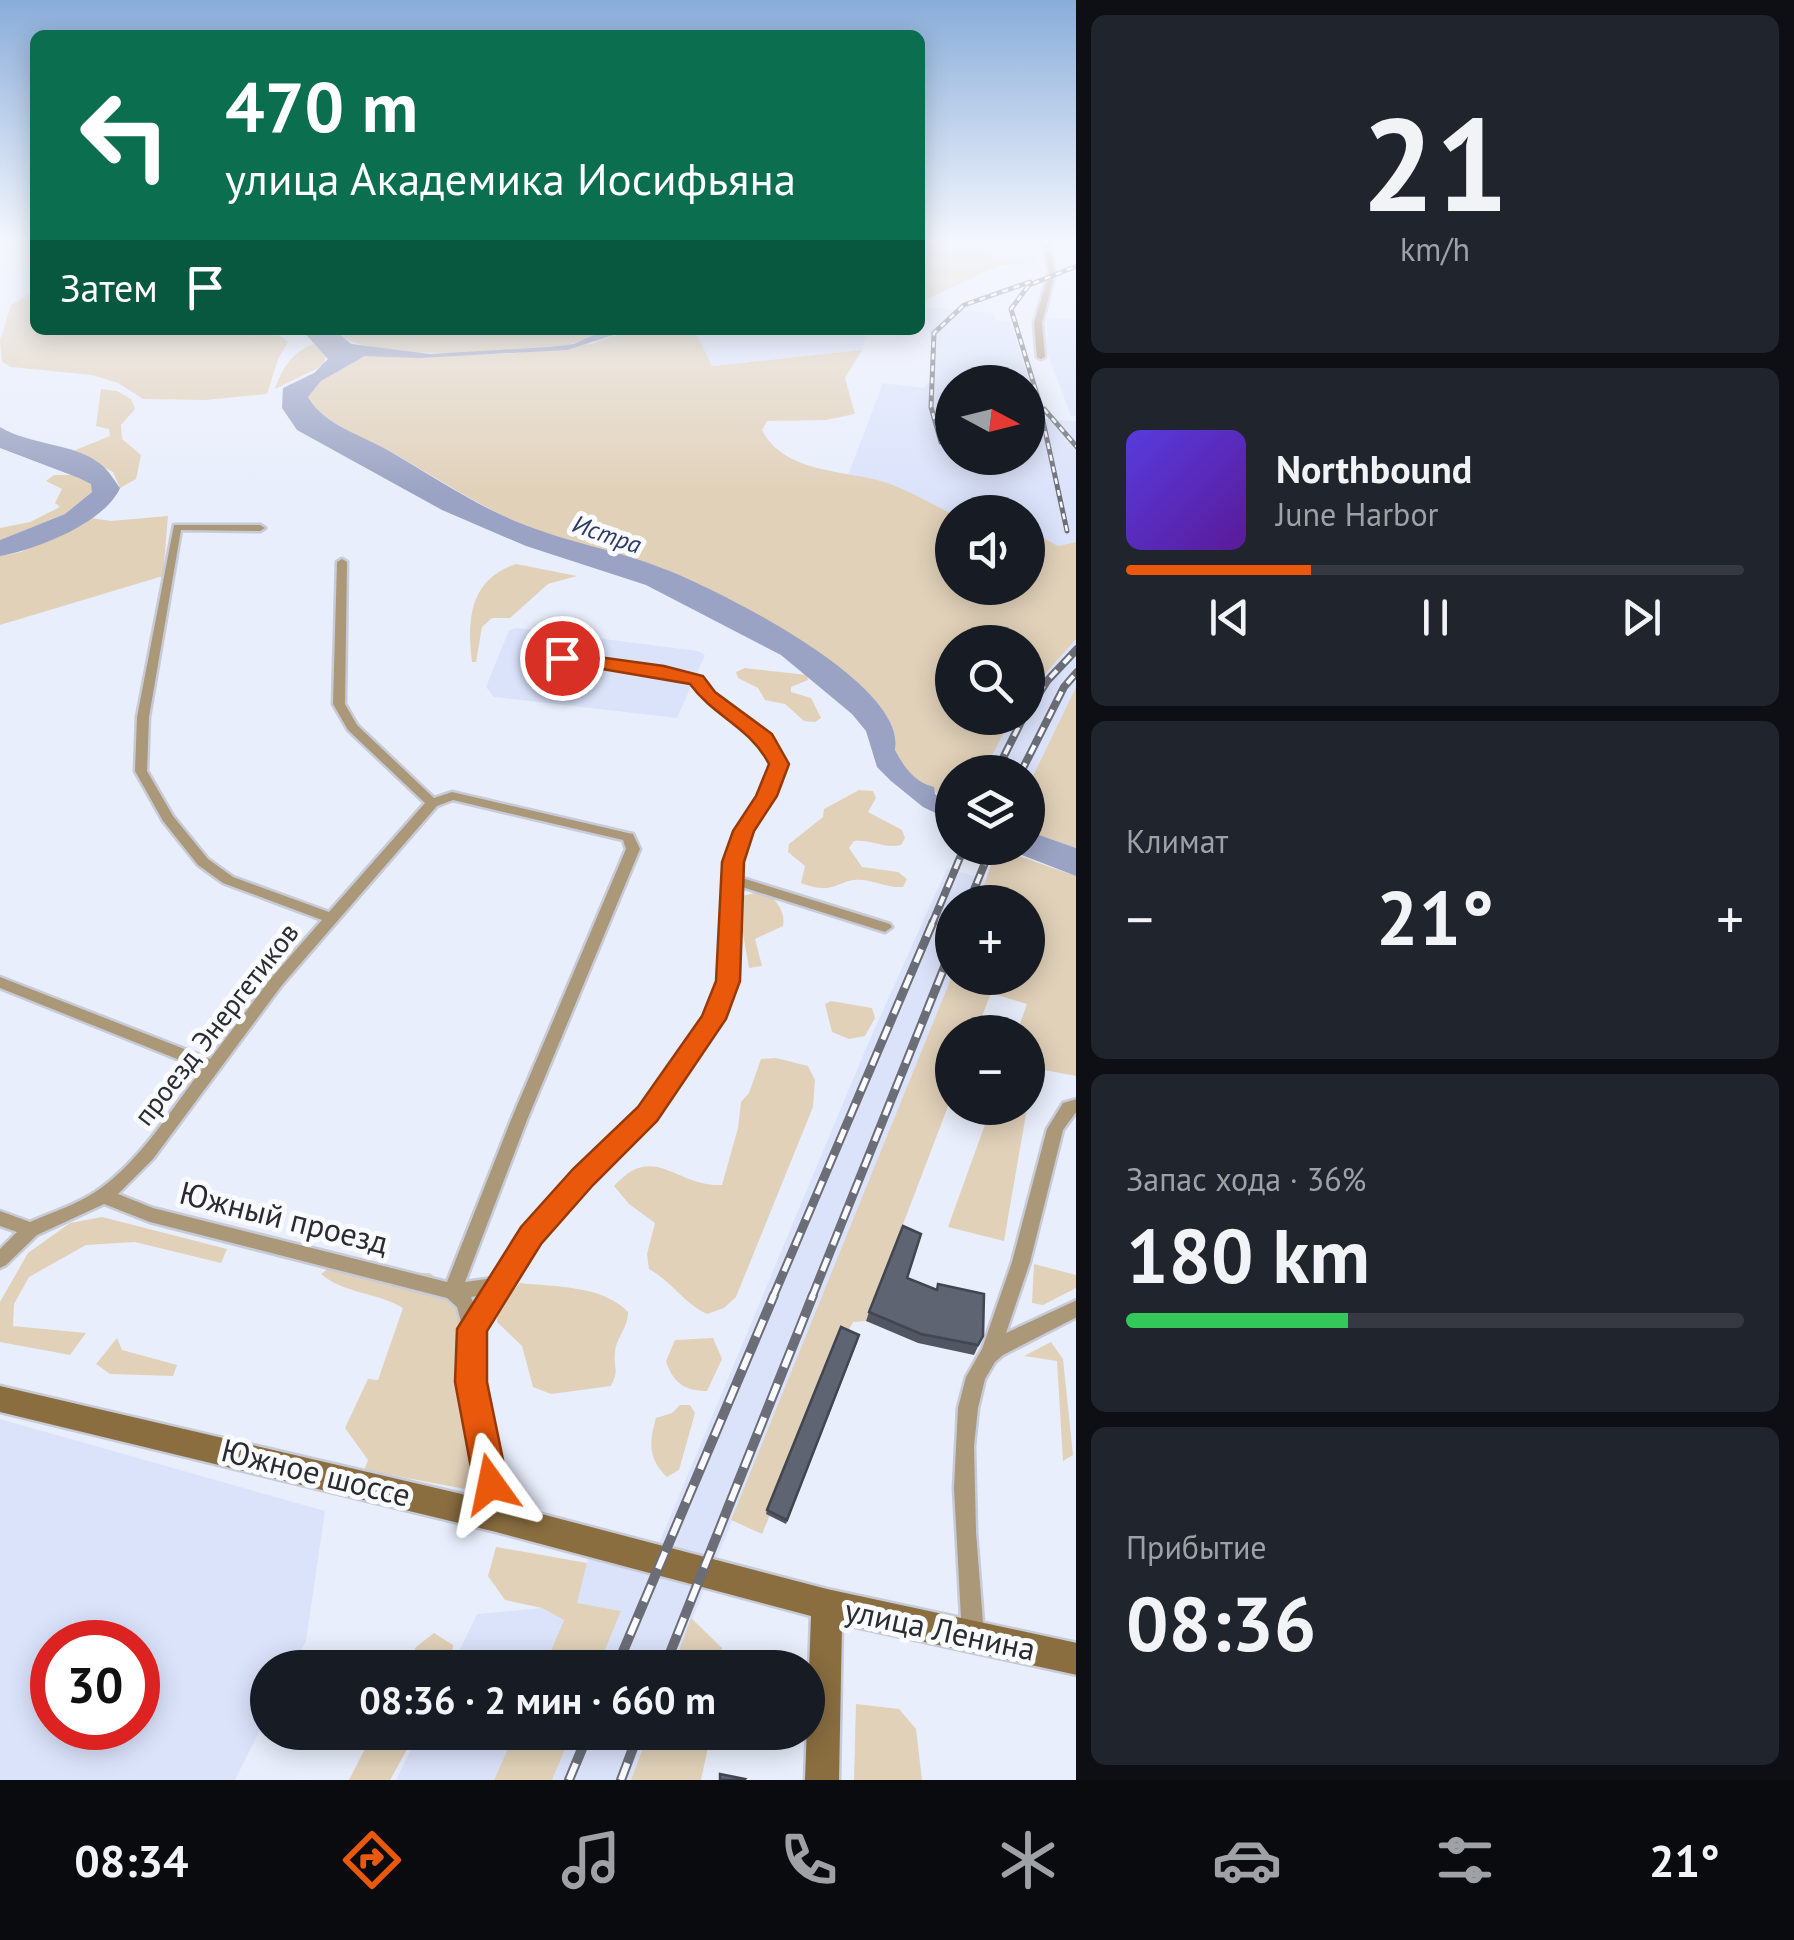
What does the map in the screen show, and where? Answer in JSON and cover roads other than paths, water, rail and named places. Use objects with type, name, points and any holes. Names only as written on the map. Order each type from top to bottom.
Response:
[{"type":"main road","name":"Южное шоссе","points":[[0,1399],[519,1523],[816,1602]]},
{"type":"main road","name":"улица Ленина","points":[[816,1602],[1076,1659]]},
{"type":"main road","points":[[816,1602],[822,1780]]},
{"type":"street","points":[[1038,327],[1041,357]]},
{"type":"street","points":[[260,528],[178,527],[143,717],[141,771],[168,818],[203,862],[228,880],[330,918]]},
{"type":"street","points":[[342,562],[340,704],[352,727],[432,804]]},
{"type":"street","points":[[472,1329],[531,1236],[583,1177],[648,1114],[714,1019],[728,981],[733,862],[744,831],[767,796],[779,764],[765,738],[708,696],[692,678],[562,658]]},
{"type":"street","name":"проезд Энергетиков","points":[[0,1260],[31,1230],[104,1196],[147,1154],[330,918],[432,804],[452,796],[628,837],[633,849],[452,1291]]},
{"type":"street","points":[[732,879],[885,927]]},
{"type":"street","points":[[0,982],[213,1067]]},
{"type":"street","points":[[973,1636],[964,1434],[974,1375],[990,1354],[1021,1262],[1055,1129],[1069,1107],[1076,1106]]},
{"type":"street","name":"Южный проезд","points":[[104,1196],[150,1216],[452,1291]]},
{"type":"street","points":[[0,1218],[31,1230]]},
{"type":"street","points":[[452,1291],[497,1286]]},
{"type":"street","points":[[452,1291],[465,1302],[472,1329],[471,1382],[491,1484],[519,1523]]},
{"type":"street","points":[[990,1354],[1076,1308]]},
{"type":"railway","points":[[935,421],[931,407],[934,333],[940,327]]},
{"type":"railway","points":[[1016,327],[1038,398],[1067,531]]},
{"type":"railway","points":[[1045,410],[1076,446]]},
{"type":"railway","points":[[1045,684],[1076,650]]},
{"type":"railway","points":[[1030,755],[1064,687],[1076,673]]},
{"type":"railway","points":[[1004,755],[1014,735]]},
{"type":"railway","points":[[932,924],[957,865]]},
{"type":"railway","points":[[976,885],[984,865]]},
{"type":"railway","points":[[773,1297],[933,922]]},
{"type":"railway","points":[[812,1297],[935,990]]},
{"type":"railway","points":[[624,1650],[774,1295]]},
{"type":"railway","points":[[671,1650],[813,1295]]},
{"type":"railway","points":[[569,1780],[582,1750]]},
{"type":"railway","points":[[621,1780],[632,1750]]},
{"type":"water label","name":"Истра","points":[[607,534]]}]
